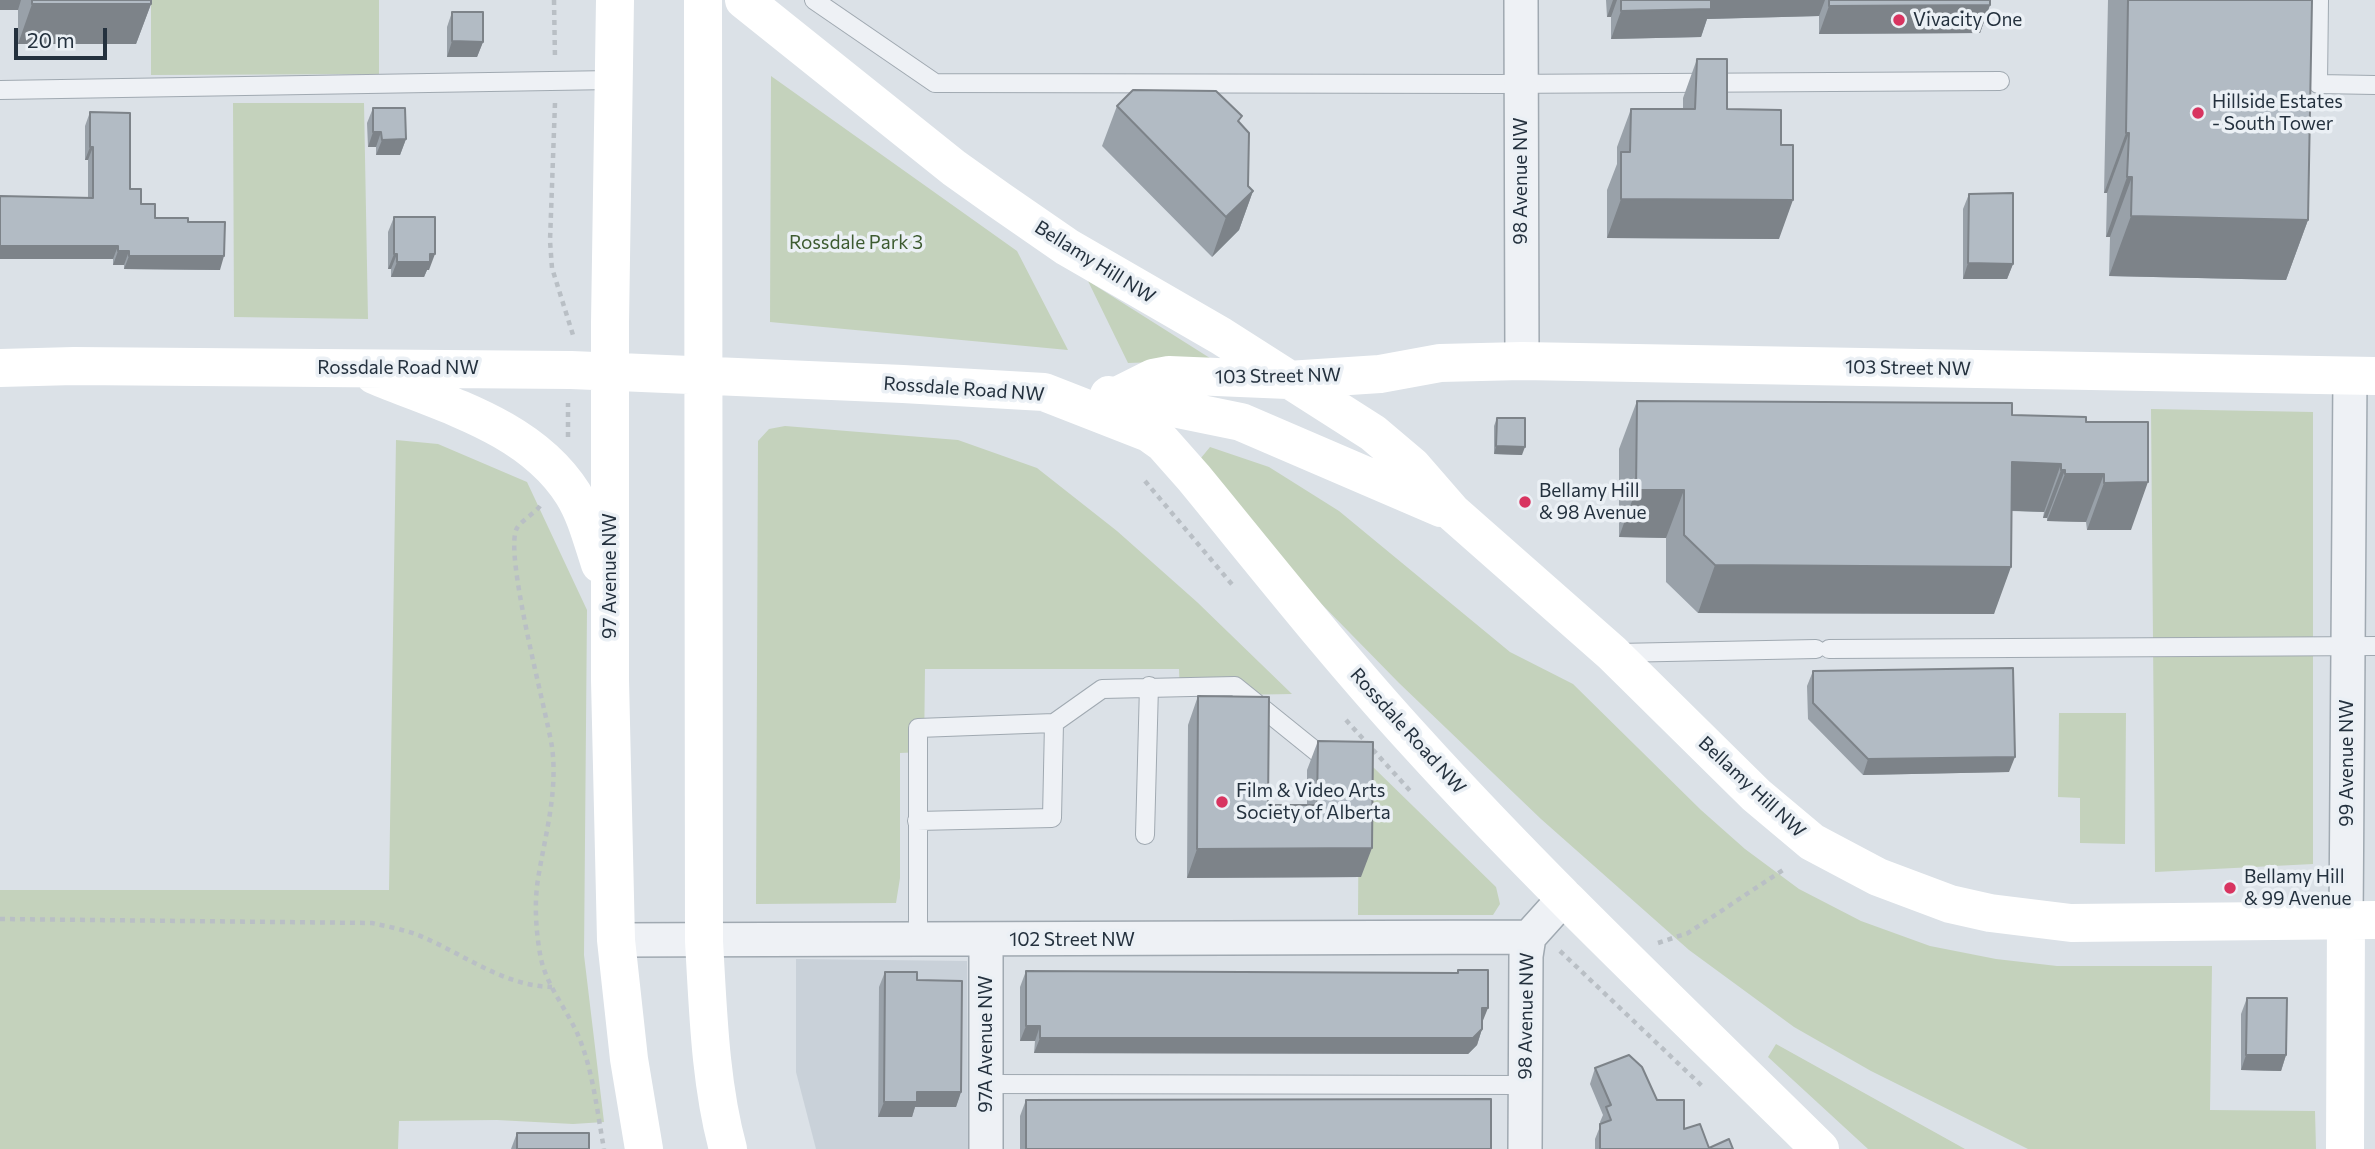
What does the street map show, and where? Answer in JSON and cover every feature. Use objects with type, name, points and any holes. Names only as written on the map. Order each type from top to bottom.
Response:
[{"type":"main road","name":"97 Avenue NW","points":[[615,0],[612,80],[610,597],[616,940],[627,1046],[644,1149]]},
{"type":"main road","points":[[702,0],[704,941],[714,1070],[728,1149]]},
{"type":"main road","name":"Bellamy Hill NW","points":[[744,0],[954,168],[1067,247],[1221,336],[1373,433],[1412,466],[1452,512],[1612,653],[1756,794],[1812,842],[1878,877],[1912,891],[1990,913],[2071,923],[2360,920]]},
{"type":"main road","name":"103 Street NW","points":[[1221,336],[1275,352],[1380,352],[1440,363]]},
{"type":"main road","name":"103 Street NW","points":[[1119,395],[1153,378],[1169,375],[1288,380],[1380,374],[1440,363],[1522,361],[2363,376]]},
{"type":"main road","name":"Rossdale Road NW","points":[[0,369],[75,366],[571,370],[1044,393],[1149,433],[1163,443],[1375,697],[1455,785],[1820,1149]]},
{"type":"main road","points":[[356,368],[498,427],[540,454],[572,494],[585,517],[610,597]]},
{"type":"main road","name":"Bellamy Hill NW","points":[[1044,393],[1119,395],[1241,422],[1452,512]]},
{"type":"main road","name":"99 Avenue NW","points":[[2345,1149],[2360,920]]},
{"type":"street","name":"98 Avenue NW","points":[[1521,0],[1522,361]]},
{"type":"street","name":"99 Avenue NW","points":[[2360,920],[2363,376]]},
{"type":"street","name":"98 Avenue NW","points":[[1525,1149],[1525,971],[1529,937],[1565,897]]},
{"type":"street","name":"102 Street NW","points":[[616,940],[1529,937]]},
{"type":"street","name":"97A Avenue NW","points":[[986,940],[986,1149]]},
{"type":"lane","points":[[814,0],[935,83],[2000,81]]},
{"type":"lane","points":[[2319,0],[2318,84],[2375,85]]},
{"type":"lane","points":[[0,90],[612,80]]},
{"type":"lane","points":[[1612,653],[2362,646]]},
{"type":"lane","points":[[1145,835],[1149,686]]},
{"type":"lane","points":[[918,940],[918,728],[1054,723],[1102,689],[1234,686],[1323,757]]},
{"type":"lane","points":[[917,821],[1052,818],[1054,723]]},
{"type":"lane","points":[[986,1084],[1524,1085]]},
{"type":"path","points":[[554,0],[555,132],[550,241],[552,268],[570,328]]},
{"type":"path","points":[[567,446],[568,403]]},
{"type":"path","points":[[542,501],[517,528],[513,542],[516,577],[547,715],[552,751],[553,802],[537,882],[537,932],[541,961],[579,1037],[590,1071],[604,1149]]},
{"type":"path","points":[[1646,947],[1688,933],[1786,868]]},
{"type":"path","points":[[0,919],[372,923],[422,937],[484,968],[524,984],[552,987]]},
{"type":"path","points":[[1563,955],[1711,1095]]},
{"type":"shaded area","points":[[796,959],[967,961],[968,1149],[816,1149],[796,1072]]},
{"type":"green space","points":[[151,0],[379,0],[379,74],[151,75]]},
{"type":"green space","name":"Rossdale Park 3","points":[[771,76],[1017,251],[1068,350],[770,322]]},
{"type":"green space","points":[[233,103],[364,103],[368,319],[234,317]]},
{"type":"green space","points":[[1088,281],[1213,360],[1128,363]]},
{"type":"green space","points":[[2151,409],[2313,412],[2313,864],[2155,872]]},
{"type":"green space","points":[[785,426],[958,440],[1037,468],[1117,531],[1197,602],[1292,694],[1180,696],[1179,669],[925,669],[924,752],[900,753],[900,878],[896,903],[756,904],[758,441],[769,429]]},
{"type":"green space","points":[[396,440],[438,444],[527,482],[587,610],[584,955],[604,1122],[573,1124],[497,1120],[399,1121],[398,1149],[0,1149],[0,890],[389,890]]},
{"type":"green space","points":[[1210,447],[1269,467],[1339,511],[1510,652],[1573,684],[1701,810],[1745,849],[1799,889],[1861,921],[1930,946],[1996,959],[2057,966],[2212,966],[2210,1110],[2315,1111],[2316,1149],[2028,1149],[1871,1071],[1794,1027],[1689,950],[1541,819],[1399,683],[1202,482],[1196,464]]},
{"type":"green space","points":[[2059,713],[2126,713],[2125,844],[2080,843],[2080,798],[2058,797]]},
{"type":"green space","points":[[1373,767],[1496,887],[1500,904],[1493,915],[1358,915],[1359,769]]},
{"type":"green space","points":[[1776,1044],[1965,1149],[1868,1149],[1768,1057]]},
{"type":"building","points":[[32,0],[151,0],[151,4],[32,4]]},
{"type":"building","points":[[1621,0],[1711,0],[1711,9],[1621,11]]},
{"type":"building","points":[[1829,0],[1990,0],[1990,5],[1829,6]]},
{"type":"building","name":"Hillside Estates - South Tower","points":[[2128,0],[2312,0],[2308,220],[2131,216],[2132,177],[2127,177],[2129,133],[2126,133]]},
{"type":"building","points":[[452,12],[483,12],[483,42],[452,41]]},
{"type":"building","points":[[1697,59],[1727,59],[1727,109],[1781,110],[1781,145],[1793,145],[1793,200],[1621,199],[1621,152],[1630,152],[1631,109],[1695,109]]},
{"type":"building","points":[[1133,90],[1216,91],[1242,116],[1238,121],[1249,133],[1248,186],[1253,191],[1226,217],[1117,106]]},
{"type":"building","points":[[373,108],[405,108],[406,139],[382,140],[381,132],[373,132]]},
{"type":"building","points":[[90,112],[130,113],[130,189],[141,189],[141,204],[155,204],[155,218],[188,218],[188,222],[225,222],[224,256],[129,256],[129,251],[118,251],[118,246],[0,246],[0,196],[93,198]]},
{"type":"building","points":[[2013,193],[2013,264],[1968,263],[1969,194]]},
{"type":"building","points":[[394,217],[435,217],[435,254],[430,254],[430,262],[397,262],[397,254],[394,254]]},
{"type":"building","points":[[1637,401],[2012,403],[2012,415],[2086,417],[2086,422],[2148,422],[2148,482],[2104,483],[2104,474],[2065,474],[2065,470],[2061,470],[2061,464],[2012,462],[2011,567],[1715,565],[1684,535],[1684,490],[1636,490]]},
{"type":"building","points":[[1497,418],[1525,418],[1525,447],[1496,446]]},
{"type":"building","points":[[2013,668],[2015,757],[1868,759],[1813,703],[1813,671]]},
{"type":"building","name":"Film & Video Arts Society of Alberta","points":[[1198,696],[1269,697],[1268,805],[1317,805],[1318,741],[1373,742],[1372,848],[1197,849]]},
{"type":"building","points":[[1458,970],[1488,970],[1488,1008],[1482,1008],[1482,1029],[1473,1038],[1040,1038],[1040,1026],[1026,1026],[1026,971],[1458,973]]},
{"type":"building","points":[[885,972],[917,972],[917,980],[962,981],[961,1092],[917,1092],[917,1102],[884,1102]]},
{"type":"building","points":[[2247,998],[2287,998],[2286,1055],[2246,1055]]},
{"type":"building","points":[[1629,1055],[1642,1067],[1657,1100],[1684,1100],[1684,1129],[1700,1124],[1709,1148],[1729,1139],[1733,1149],[1600,1149],[1600,1124],[1611,1120],[1606,1107],[1611,1105],[1595,1068]]},
{"type":"building","points":[[1491,1099],[1491,1149],[1026,1149],[1026,1100]]},
{"type":"building","points":[[517,1133],[589,1133],[589,1149],[517,1149]]},
{"type":"place","name":"Vivacity One","points":[[1899,20]]},
{"type":"place","name":"Hillside Estates - South Tower","points":[[2198,113]]},
{"type":"place","name":"Bellamy Hill & 98 Avenue","points":[[1525,502]]},
{"type":"place","name":"Film & Video Arts Society of Alberta","points":[[1222,802]]},
{"type":"place","name":"Bellamy Hill & 99 Avenue","points":[[2230,888]]}]
